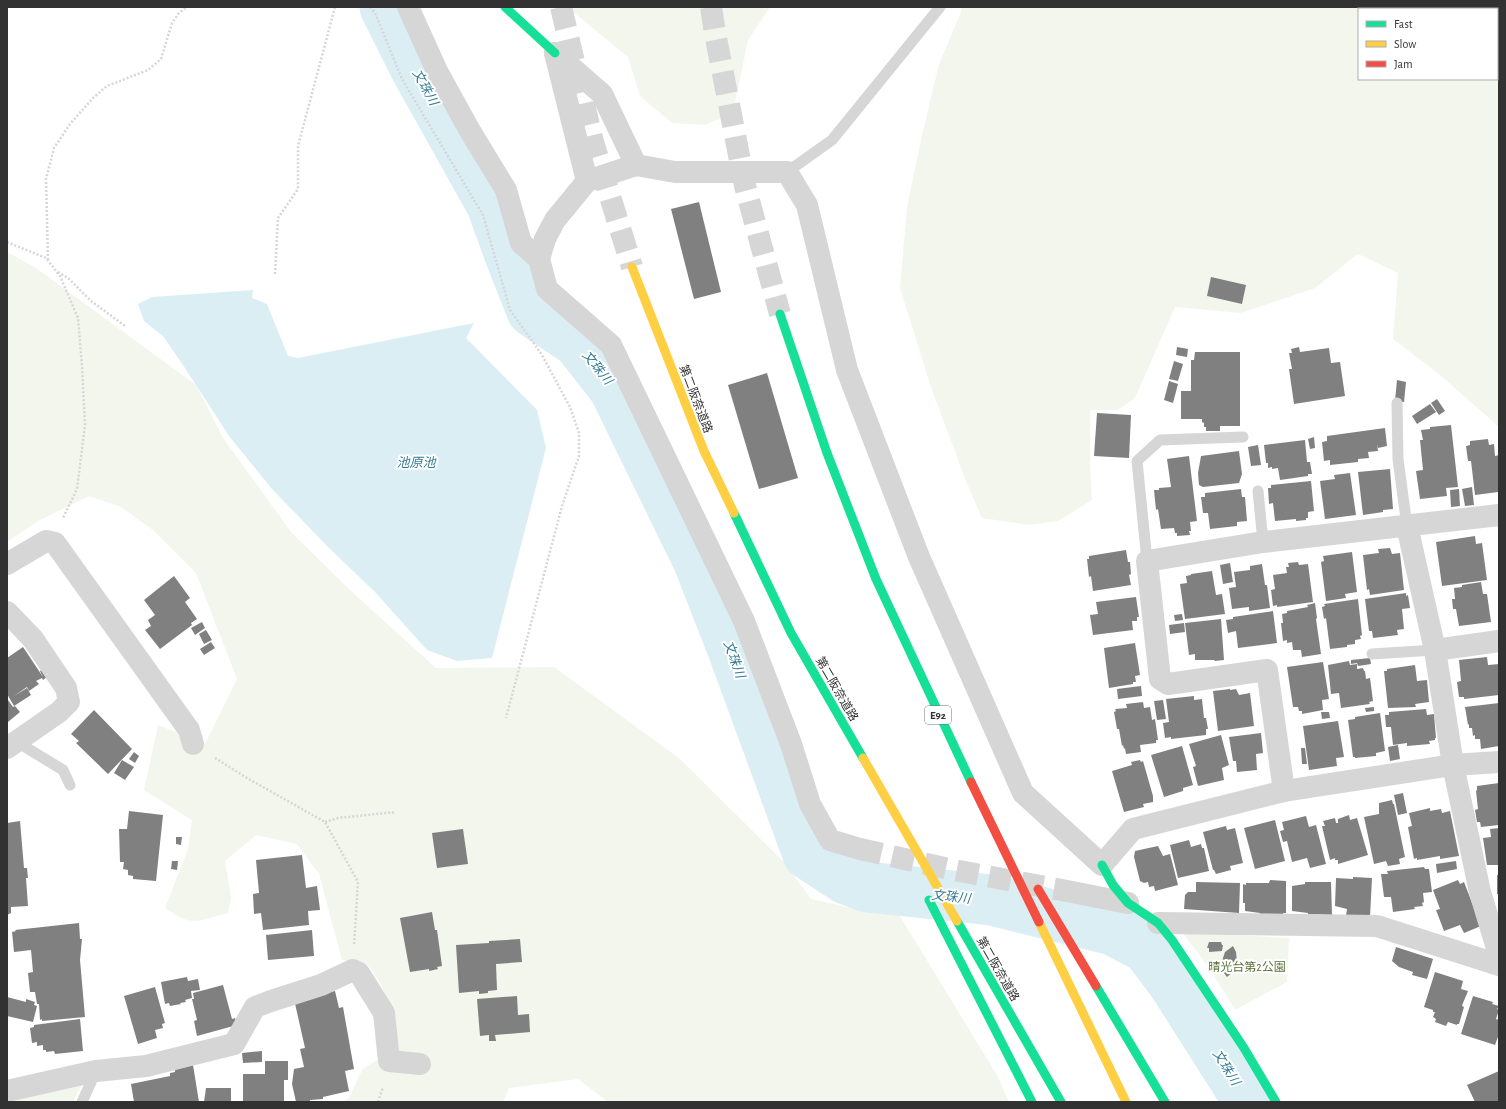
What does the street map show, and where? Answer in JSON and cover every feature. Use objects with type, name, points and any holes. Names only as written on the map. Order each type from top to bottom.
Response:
[{"type":"main road","points":[[505,7],[555,53]]},
{"type":"main road","name":"第二阪奈道路","points":[[632,267],[704,451],[791,633],[1061,1102]]},
{"type":"main road","name":"E92","points":[[780,314],[827,453],[876,579],[934,707],[1126,1102]]},
{"type":"main road","points":[[934,707],[1008,836]]},
{"type":"main road","points":[[834,709],[880,806]]},
{"type":"main road","points":[[1102,865],[1128,903],[1158,923],[1172,940],[1244,1048],[1276,1102]]},
{"type":"main road","points":[[1035,884],[1165,1102]]},
{"type":"main road","points":[[923,890],[1032,1102]]},
{"type":"street","points":[[408,7],[437,71],[470,131],[506,190],[521,243],[539,259]]},
{"type":"street","points":[[555,53],[587,180]]},
{"type":"street","points":[[555,53],[602,94],[636,165]]},
{"type":"street","points":[[860,849],[830,840],[810,804],[791,744],[744,621],[611,345],[547,289],[539,259],[544,239],[555,220],[587,180],[636,165],[675,172],[788,172],[807,205],[847,370],[919,558],[1023,793],[1102,865],[1133,829],[1284,791],[1453,765],[1499,762]]},
{"type":"street","points":[[1284,791],[1267,670],[1168,684],[1160,679],[1147,561],[1263,542],[1499,515]]},
{"type":"street","points":[[1407,526],[1435,650],[1453,765],[1480,892],[1499,955]]},
{"type":"street","points":[[7,564],[46,541],[55,543],[189,730],[193,744]]},
{"type":"street","points":[[7,612],[33,640],[66,688],[69,702],[60,712],[12,745]]},
{"type":"street","points":[[1435,650],[1499,641]]},
{"type":"street","points":[[1067,891],[1128,903]]},
{"type":"street","points":[[1158,923],[1377,926],[1499,966]]},
{"type":"street","points":[[7,1091],[96,1071],[146,1066],[234,1044],[255,1007],[320,985],[353,970],[359,972],[384,1013],[390,1061],[420,1064]]},
{"type":"lane","points":[[788,172],[832,140],[940,7]]},
{"type":"lane","points":[[1397,402],[1398,458],[1407,526]]},
{"type":"lane","points":[[1147,561],[1137,461],[1160,440],[1242,437]]},
{"type":"lane","points":[[1258,491],[1263,542]]},
{"type":"lane","points":[[1372,654],[1435,650]]},
{"type":"lane","points":[[12,745],[63,770],[70,785]]},
{"type":"lane","points":[[82,1102],[96,1071]]},
{"type":"path","points":[[48,261],[46,180],[54,148],[70,124],[94,97],[107,86],[148,70],[161,59],[172,23],[179,13],[187,7]]},
{"type":"path","points":[[275,274],[278,218],[298,189],[298,146],[335,7]]},
{"type":"path","points":[[370,7],[374,13],[402,79],[483,215],[510,310],[542,355],[570,408],[580,434],[579,456],[562,506],[506,718]]},
{"type":"path","points":[[7,242],[46,258],[60,276],[78,318],[82,366],[84,425],[77,489],[62,520],[46,541]]},
{"type":"path","points":[[56,270],[68,278],[91,301],[126,326]]},
{"type":"path","points":[[193,744],[247,778],[325,822],[358,882],[353,970]]},
{"type":"path","points":[[325,822],[338,818],[396,812]]},
{"type":"green space","points":[[567,7],[770,7],[748,40],[733,113],[705,125],[672,123],[640,96],[628,57]]},
{"type":"green space","points":[[961,7],[1499,7],[1499,427],[1440,375],[1393,339],[1398,273],[1358,254],[1315,288],[1241,313],[1175,307],[1135,398],[1118,410],[1090,410],[1092,500],[1058,521],[1029,525],[982,518],[966,481],[931,387],[900,288],[907,207],[939,64],[961,12]]},
{"type":"green space","points":[[7,252],[36,268],[196,385],[223,438],[291,532],[351,591],[436,668],[554,667],[679,758],[785,863],[811,899],[852,908],[895,908],[997,1075],[1009,1102],[608,1102],[578,1079],[509,1088],[503,1102],[342,1102],[349,1098],[362,1070],[377,1060],[389,1073],[394,1062],[394,1022],[382,986],[368,965],[342,960],[319,874],[297,844],[256,835],[225,861],[231,898],[228,913],[195,921],[182,918],[165,908],[188,849],[192,820],[144,790],[158,725],[205,744],[237,679],[196,573],[153,530],[121,507],[89,496],[40,520],[7,542]]},
{"type":"green space","name":"晴光台第2公園","points":[[1182,932],[1289,938],[1287,982],[1235,1010],[1210,970]]},
{"type":"green space","points":[[83,1083],[74,1099],[74,1102],[9,1102],[12,1099]]},
{"type":"water","name":"池原池","points":[[253,290],[252,298],[267,304],[288,356],[298,358],[474,323],[466,338],[537,410],[546,448],[492,658],[457,661],[427,650],[375,592],[330,549],[272,489],[229,436],[163,336],[144,321],[138,304],[152,297]]},
{"type":"building","points":[[699,202],[721,292],[694,299],[671,209]]},
{"type":"building","points":[[1211,277],[1246,285],[1242,304],[1207,296]]},
{"type":"building","points":[[1177,347],[1188,349],[1187,357],[1176,355]]},
{"type":"building","points":[[1299,347],[1300,352],[1329,348],[1331,363],[1340,362],[1345,396],[1294,404],[1289,369],[1292,369],[1289,353],[1292,353],[1291,349]]},
{"type":"building","points":[[1195,352],[1240,352],[1240,426],[1220,426],[1220,431],[1206,431],[1206,427],[1204,427],[1202,419],[1181,419],[1181,391],[1191,391],[1191,360],[1194,360]]},
{"type":"building","points":[[1174,361],[1183,364],[1178,381],[1169,379]]},
{"type":"building","points":[[767,373],[798,478],[759,489],[728,385]]},
{"type":"building","points":[[1397,380],[1406,382],[1404,402],[1395,401]]},
{"type":"building","points":[[1169,381],[1178,384],[1173,403],[1164,400]]},
{"type":"building","points":[[1437,399],[1445,411],[1439,415],[1431,403]]},
{"type":"building","points":[[1430,404],[1436,412],[1417,424],[1412,416]]},
{"type":"building","points":[[1097,413],[1131,415],[1129,458],[1094,456]]},
{"type":"building","points":[[1451,425],[1458,487],[1446,488],[1447,496],[1420,499],[1416,471],[1423,470],[1420,440],[1423,440],[1421,430],[1430,429],[1430,427]]},
{"type":"building","points":[[1385,428],[1387,446],[1378,448],[1377,444],[1378,451],[1368,452],[1369,458],[1358,459],[1358,462],[1330,465],[1330,460],[1324,461],[1322,442],[1327,441],[1327,436]]},
{"type":"building","points":[[1314,437],[1315,448],[1310,449],[1308,439]]},
{"type":"building","points":[[1488,439],[1489,445],[1494,444],[1495,456],[1499,455],[1498,492],[1475,495],[1471,461],[1468,461],[1466,446],[1470,445],[1470,441]]},
{"type":"building","points":[[1305,440],[1307,462],[1310,462],[1312,474],[1308,474],[1308,476],[1280,480],[1278,468],[1268,468],[1264,445]]},
{"type":"building","points":[[1258,445],[1261,465],[1251,466],[1248,447]]},
{"type":"building","points":[[1239,451],[1242,474],[1239,483],[1203,487],[1199,485],[1198,473],[1201,456]]},
{"type":"building","points":[[1189,456],[1197,521],[1190,522],[1190,535],[1177,536],[1174,528],[1161,529],[1158,509],[1156,510],[1154,490],[1171,487],[1167,459]]},
{"type":"building","points":[[1390,469],[1393,509],[1363,515],[1358,472]]},
{"type":"building","points":[[1350,473],[1356,515],[1325,519],[1320,481],[1335,479],[1334,475]]},
{"type":"building","points":[[1311,481],[1314,511],[1308,512],[1308,518],[1306,518],[1306,520],[1296,521],[1296,519],[1275,521],[1273,503],[1269,504],[1268,488],[1271,488],[1271,485]]},
{"type":"building","points":[[1472,487],[1474,505],[1465,506],[1462,489]]},
{"type":"building","points":[[1241,489],[1242,497],[1245,497],[1247,521],[1237,522],[1237,526],[1210,529],[1208,513],[1203,513],[1201,497],[1205,497],[1205,493]]},
{"type":"building","points":[[1459,489],[1460,506],[1451,507],[1450,490]]},
{"type":"building","points":[[1475,536],[1476,544],[1482,543],[1487,580],[1442,586],[1436,542]]},
{"type":"building","points":[[1390,548],[1392,554],[1400,553],[1404,590],[1370,595],[1369,589],[1367,590],[1363,555],[1379,553],[1378,549]]},
{"type":"building","points":[[1126,550],[1128,562],[1130,562],[1131,574],[1129,575],[1131,585],[1093,591],[1091,576],[1089,577],[1087,559],[1089,559],[1089,556]]},
{"type":"building","points":[[1352,552],[1357,592],[1345,594],[1346,598],[1326,601],[1321,562],[1324,561],[1323,556]]},
{"type":"building","points":[[1298,562],[1299,565],[1308,564],[1313,602],[1277,607],[1277,605],[1273,606],[1271,590],[1275,589],[1273,575],[1287,573],[1286,567],[1289,567],[1288,563]]},
{"type":"building","points":[[1230,563],[1233,582],[1223,584],[1220,565]]},
{"type":"building","points":[[1262,564],[1270,608],[1249,611],[1249,607],[1232,609],[1229,588],[1236,587],[1234,572],[1250,570],[1250,566]]},
{"type":"building","points":[[1212,571],[1216,595],[1222,594],[1225,614],[1185,619],[1180,584],[1187,583],[1186,576]]},
{"type":"building","points":[[174,576],[190,598],[185,602],[197,619],[191,623],[192,625],[160,649],[145,630],[151,626],[148,620],[155,615],[144,600]]},
{"type":"building","points":[[1481,582],[1483,594],[1487,594],[1491,622],[1459,626],[1456,609],[1453,609],[1452,599],[1455,599],[1454,588]]},
{"type":"building","points":[[1406,593],[1406,596],[1408,595],[1410,608],[1402,609],[1404,629],[1397,630],[1398,635],[1373,638],[1372,631],[1369,631],[1365,599]]},
{"type":"building","points":[[1136,597],[1139,617],[1137,617],[1137,621],[1132,621],[1133,630],[1093,635],[1090,615],[1098,614],[1096,602]]},
{"type":"building","points":[[1358,599],[1362,635],[1360,636],[1361,639],[1355,640],[1355,644],[1347,645],[1347,647],[1330,649],[1326,618],[1324,619],[1322,607],[1325,606],[1324,604]]},
{"type":"building","points":[[1315,603],[1321,654],[1302,657],[1301,650],[1293,650],[1292,642],[1287,643],[1287,640],[1283,641],[1281,623],[1283,623],[1282,614],[1287,613],[1287,611],[1308,607],[1307,605]]},
{"type":"building","points":[[1273,611],[1277,643],[1238,648],[1236,631],[1228,633],[1226,620],[1233,619],[1233,617]]},
{"type":"building","points":[[1182,614],[1183,620],[1175,621],[1174,615]]},
{"type":"building","points":[[1221,619],[1224,660],[1195,660],[1195,654],[1189,655],[1185,623]]},
{"type":"building","points":[[202,622],[205,628],[195,635],[191,628]]},
{"type":"building","points":[[1184,623],[1185,632],[1170,634],[1169,625]]},
{"type":"building","points":[[206,630],[212,640],[204,644],[199,634]]},
{"type":"building","points":[[211,642],[215,648],[204,655],[200,649]]},
{"type":"building","points":[[1135,643],[1140,675],[1135,676],[1136,682],[1133,682],[1133,684],[1109,688],[1104,648]]},
{"type":"building","points":[[23,647],[43,677],[40,671],[43,669],[48,676],[43,680],[42,678],[36,681],[39,684],[29,691],[27,687],[14,696],[27,688],[31,695],[14,706],[7,694],[7,658]]},
{"type":"building","points":[[1487,657],[1488,665],[1499,664],[1499,695],[1464,699],[1464,697],[1459,697],[1457,682],[1461,681],[1459,660]]},
{"type":"building","points":[[1370,658],[1371,664],[1358,666],[1357,663],[1351,664],[1351,660]]},
{"type":"building","points":[[1349,661],[1350,665],[1357,664],[1357,669],[1363,668],[1366,679],[1370,678],[1373,701],[1369,702],[1370,704],[1341,708],[1339,693],[1331,694],[1328,665]]},
{"type":"building","points":[[1323,662],[1329,699],[1322,700],[1323,710],[1302,714],[1302,711],[1299,711],[1298,707],[1293,707],[1287,667]]},
{"type":"building","points":[[1415,665],[1417,681],[1427,680],[1429,702],[1415,704],[1416,707],[1388,708],[1384,671],[1387,671],[1387,669]]},
{"type":"building","points":[[1141,686],[1142,696],[1118,699],[1117,689]]},
{"type":"building","points":[[1236,689],[1239,695],[1250,693],[1254,726],[1218,731],[1213,691]]},
{"type":"building","points":[[1194,696],[1194,700],[1202,699],[1204,718],[1206,718],[1208,729],[1206,729],[1206,735],[1171,739],[1171,737],[1165,738],[1163,723],[1169,722],[1166,699]]},
{"type":"building","points":[[8,700],[13,707],[15,706],[20,712],[8,722]]},
{"type":"building","points":[[1163,700],[1166,719],[1157,720],[1154,701]]},
{"type":"building","points":[[1143,702],[1144,708],[1150,707],[1152,720],[1155,719],[1158,740],[1156,740],[1156,743],[1140,745],[1141,752],[1126,754],[1125,748],[1124,749],[1123,745],[1122,746],[1119,729],[1117,729],[1114,712],[1116,711],[1115,709],[1127,708],[1126,704]]},
{"type":"building","points":[[1499,703],[1499,746],[1481,749],[1480,739],[1475,739],[1472,728],[1469,728],[1465,707]]},
{"type":"building","points":[[1374,707],[1374,711],[1366,712],[1365,708]]},
{"type":"building","points":[[1426,709],[1427,715],[1434,714],[1435,740],[1429,741],[1430,744],[1407,746],[1407,743],[1393,745],[1391,727],[1386,727],[1385,715],[1389,715],[1389,712]]},
{"type":"building","points":[[94,710],[132,749],[108,774],[76,743],[79,741],[71,734]]},
{"type":"building","points":[[1321,712],[1329,712],[1330,718],[1322,719]]},
{"type":"building","points":[[1380,713],[1385,751],[1376,753],[1376,756],[1353,757],[1348,720],[1355,719],[1355,717]]},
{"type":"building","points":[[1338,721],[1344,757],[1336,758],[1337,766],[1309,770],[1303,726]]},
{"type":"building","points":[[1261,733],[1263,753],[1256,754],[1257,770],[1237,772],[1236,761],[1233,761],[1229,737]]},
{"type":"building","points":[[1221,735],[1229,765],[1222,768],[1224,780],[1198,786],[1193,767],[1196,766],[1189,744]]},
{"type":"building","points":[[1398,745],[1400,759],[1390,761],[1388,747]]},
{"type":"building","points":[[1182,746],[1193,785],[1183,788],[1183,791],[1164,797],[1151,755]]},
{"type":"building","points":[[1301,748],[1305,748],[1307,764],[1302,764]]},
{"type":"building","points":[[134,752],[139,756],[135,763],[129,759]]},
{"type":"building","points":[[122,760],[134,767],[125,780],[114,773]]},
{"type":"building","points":[[1140,760],[1141,762],[1143,761],[1153,796],[1153,802],[1143,804],[1144,807],[1124,812],[1112,771],[1132,765],[1131,762]]},
{"type":"building","points":[[1499,783],[1499,825],[1481,827],[1480,822],[1477,822],[1475,810],[1478,809],[1476,791],[1477,786]]},
{"type":"building","points":[[1403,793],[1407,813],[1398,815],[1394,795]]},
{"type":"building","points":[[1392,800],[1405,857],[1399,859],[1400,864],[1388,866],[1386,861],[1374,864],[1364,817],[1379,814],[1379,803]]},
{"type":"building","points":[[1430,808],[1430,811],[1441,809],[1442,813],[1450,811],[1459,856],[1440,859],[1440,856],[1417,860],[1417,858],[1414,859],[1408,827],[1412,826],[1409,813]]},
{"type":"building","points":[[129,811],[163,815],[156,881],[133,879],[133,876],[128,875],[128,870],[123,869],[124,862],[120,862],[119,829],[127,829]]},
{"type":"building","points":[[1349,815],[1350,820],[1357,818],[1368,855],[1338,864],[1338,860],[1335,860],[1335,858],[1330,860],[1322,826],[1325,826],[1323,821],[1335,818],[1336,823],[1338,823],[1338,819]]},
{"type":"building","points":[[1306,816],[1309,827],[1316,825],[1326,864],[1310,868],[1307,858],[1292,862],[1287,841],[1283,842],[1280,831],[1284,830],[1282,822]]},
{"type":"building","points":[[1275,820],[1285,861],[1255,869],[1244,828]]},
{"type":"building","points":[[20,821],[24,868],[27,868],[28,878],[26,878],[28,906],[11,907],[11,913],[7,915],[7,823]]},
{"type":"building","points":[[1226,826],[1227,830],[1235,828],[1243,863],[1230,866],[1231,870],[1216,874],[1213,870],[1203,832]]},
{"type":"building","points":[[1499,828],[1499,865],[1487,865],[1483,838],[1491,837],[1490,829]]},
{"type":"building","points":[[463,829],[468,864],[437,868],[432,833]]},
{"type":"building","points":[[176,837],[182,837],[181,845],[176,844]]},
{"type":"building","points":[[1189,840],[1191,847],[1201,844],[1202,848],[1204,848],[1209,871],[1178,878],[1170,845]]},
{"type":"building","points":[[1158,846],[1163,856],[1170,854],[1178,885],[1155,891],[1154,886],[1149,887],[1148,882],[1144,883],[1140,881],[1134,857],[1135,851]]},
{"type":"building","points":[[302,855],[306,888],[317,886],[320,910],[308,911],[309,925],[263,930],[261,913],[254,914],[253,894],[259,893],[256,860]]},
{"type":"building","points":[[172,861],[178,861],[177,870],[171,869]]},
{"type":"building","points":[[1456,861],[1457,869],[1437,873],[1436,864]]},
{"type":"building","points":[[1424,867],[1425,869],[1429,869],[1432,892],[1423,893],[1423,906],[1414,907],[1415,909],[1393,912],[1391,897],[1384,897],[1381,874],[1388,874],[1387,871]]},
{"type":"building","points":[[1497,875],[1499,875],[1499,894],[1497,894]]},
{"type":"building","points":[[1353,877],[1372,878],[1370,917],[1346,916],[1347,909],[1335,906],[1336,878],[1353,879]]},
{"type":"building","points":[[1270,880],[1286,881],[1286,913],[1283,913],[1284,915],[1260,914],[1245,911],[1245,903],[1243,903],[1243,884],[1269,883]]},
{"type":"building","points":[[1458,880],[1460,884],[1464,882],[1481,926],[1464,933],[1460,925],[1444,931],[1436,910],[1440,909],[1433,890]]},
{"type":"building","points":[[1196,882],[1240,883],[1239,913],[1184,909],[1185,895],[1188,892],[1196,892]]},
{"type":"building","points":[[1305,882],[1331,882],[1332,915],[1308,914],[1292,911],[1292,886],[1305,884]]},
{"type":"building","points":[[432,912],[435,930],[437,930],[442,966],[437,967],[438,969],[429,971],[429,969],[410,972],[400,918]]},
{"type":"building","points":[[79,923],[80,939],[82,939],[80,960],[85,1017],[42,1021],[42,1019],[40,1020],[39,1004],[37,1004],[35,992],[30,992],[28,973],[33,972],[31,950],[14,952],[12,932],[16,931],[15,930]]},
{"type":"building","points":[[312,930],[314,956],[268,960],[266,935]]},
{"type":"building","points":[[520,939],[522,962],[496,964],[497,990],[479,994],[479,991],[459,993],[456,945]]},
{"type":"building","points":[[1209,942],[1221,942],[1223,945],[1222,951],[1209,952],[1209,948],[1207,948]]},
{"type":"building","points":[[1233,946],[1236,952],[1237,962],[1234,971],[1227,977],[1224,973],[1222,961],[1225,952]]},
{"type":"building","points":[[1396,947],[1433,959],[1427,979],[1412,975],[1413,972],[1399,967],[1392,961]]},
{"type":"building","points":[[1435,972],[1463,981],[1461,989],[1468,991],[1462,1006],[1464,1007],[1459,1024],[1457,1025],[1448,1022],[1446,1026],[1435,1022],[1436,1019],[1433,1017],[1435,1012],[1424,1007]]},
{"type":"building","points":[[187,977],[188,981],[198,979],[200,990],[191,991],[192,998],[185,1000],[186,1002],[180,1003],[181,1004],[170,1006],[169,1003],[165,1004],[161,982]]},
{"type":"building","points":[[223,985],[232,1019],[235,1018],[237,1025],[197,1036],[194,1021],[197,1020],[192,999],[194,999],[193,993]]},
{"type":"building","points":[[155,987],[165,1023],[162,1024],[163,1028],[155,1030],[157,1038],[138,1044],[124,996]]},
{"type":"building","points":[[335,991],[339,1008],[343,1007],[354,1069],[345,1071],[349,1091],[323,1097],[323,1099],[310,1100],[310,1102],[296,1102],[292,1084],[294,1069],[304,1067],[300,1049],[305,1048],[294,999]]},
{"type":"building","points":[[517,996],[518,1015],[529,1014],[530,1032],[495,1035],[496,1041],[489,1041],[489,1035],[480,1036],[477,999]]},
{"type":"building","points":[[1473,996],[1493,1002],[1492,1004],[1499,1006],[1497,1009],[1499,1010],[1496,1019],[1499,1020],[1499,1034],[1495,1045],[1461,1034]]},
{"type":"building","points":[[7,997],[26,1002],[26,999],[35,1002],[34,1005],[37,1006],[33,1022],[7,1016]]},
{"type":"building","points":[[80,1019],[83,1051],[55,1054],[54,1051],[46,1052],[46,1050],[43,1050],[43,1045],[37,1046],[37,1042],[32,1043],[30,1028],[34,1027],[34,1025]]},
{"type":"building","points":[[262,1051],[262,1062],[243,1063],[242,1053]]},
{"type":"building","points":[[265,1061],[288,1061],[288,1080],[284,1080],[284,1102],[243,1102],[243,1074],[265,1074]]},
{"type":"building","points":[[193,1065],[199,1102],[134,1102],[131,1084],[170,1076],[170,1073],[175,1072],[175,1068]]},
{"type":"building","points":[[1499,1071],[1499,1102],[1475,1102],[1467,1085]]},
{"type":"building","points":[[206,1088],[231,1088],[231,1102],[204,1102]]},
{"type":"waterway","name":"文珠川","points":[[385,7],[416,69],[492,205],[532,311],[578,342],[614,388],[698,560],[732,647],[808,854],[846,879],[867,887],[992,900],[1113,930],[1147,948],[1174,984],[1249,1102]]},
{"type":"tunnel","points":[[561,7],[593,142],[632,267]]},
{"type":"tunnel","points":[[711,7],[745,186],[780,314]]},
{"type":"tunnel","points":[[860,849],[954,870],[1067,891]]},
{"type":"traffic: fast","points":[[505,7],[555,53]]},
{"type":"traffic: fast","points":[[780,314],[827,453],[876,579],[971,782]]},
{"type":"traffic: fast","points":[[734,513],[791,633],[863,758]]},
{"type":"traffic: fast","points":[[1102,865],[1113,885],[1128,903],[1158,923],[1172,940],[1244,1048],[1276,1102]]},
{"type":"traffic: fast","points":[[929,900],[1032,1102]]},
{"type":"traffic: fast","points":[[957,921],[1061,1102]]},
{"type":"traffic: fast","points":[[1096,986],[1165,1102]]},
{"type":"traffic: slow","points":[[632,267],[704,451],[734,513]]},
{"type":"traffic: slow","points":[[863,758],[957,921]]},
{"type":"traffic: slow","points":[[1039,922],[1126,1102]]},
{"type":"traffic: jam","points":[[971,782],[1039,922]]},
{"type":"traffic: jam","points":[[1038,889],[1096,986]]}]
